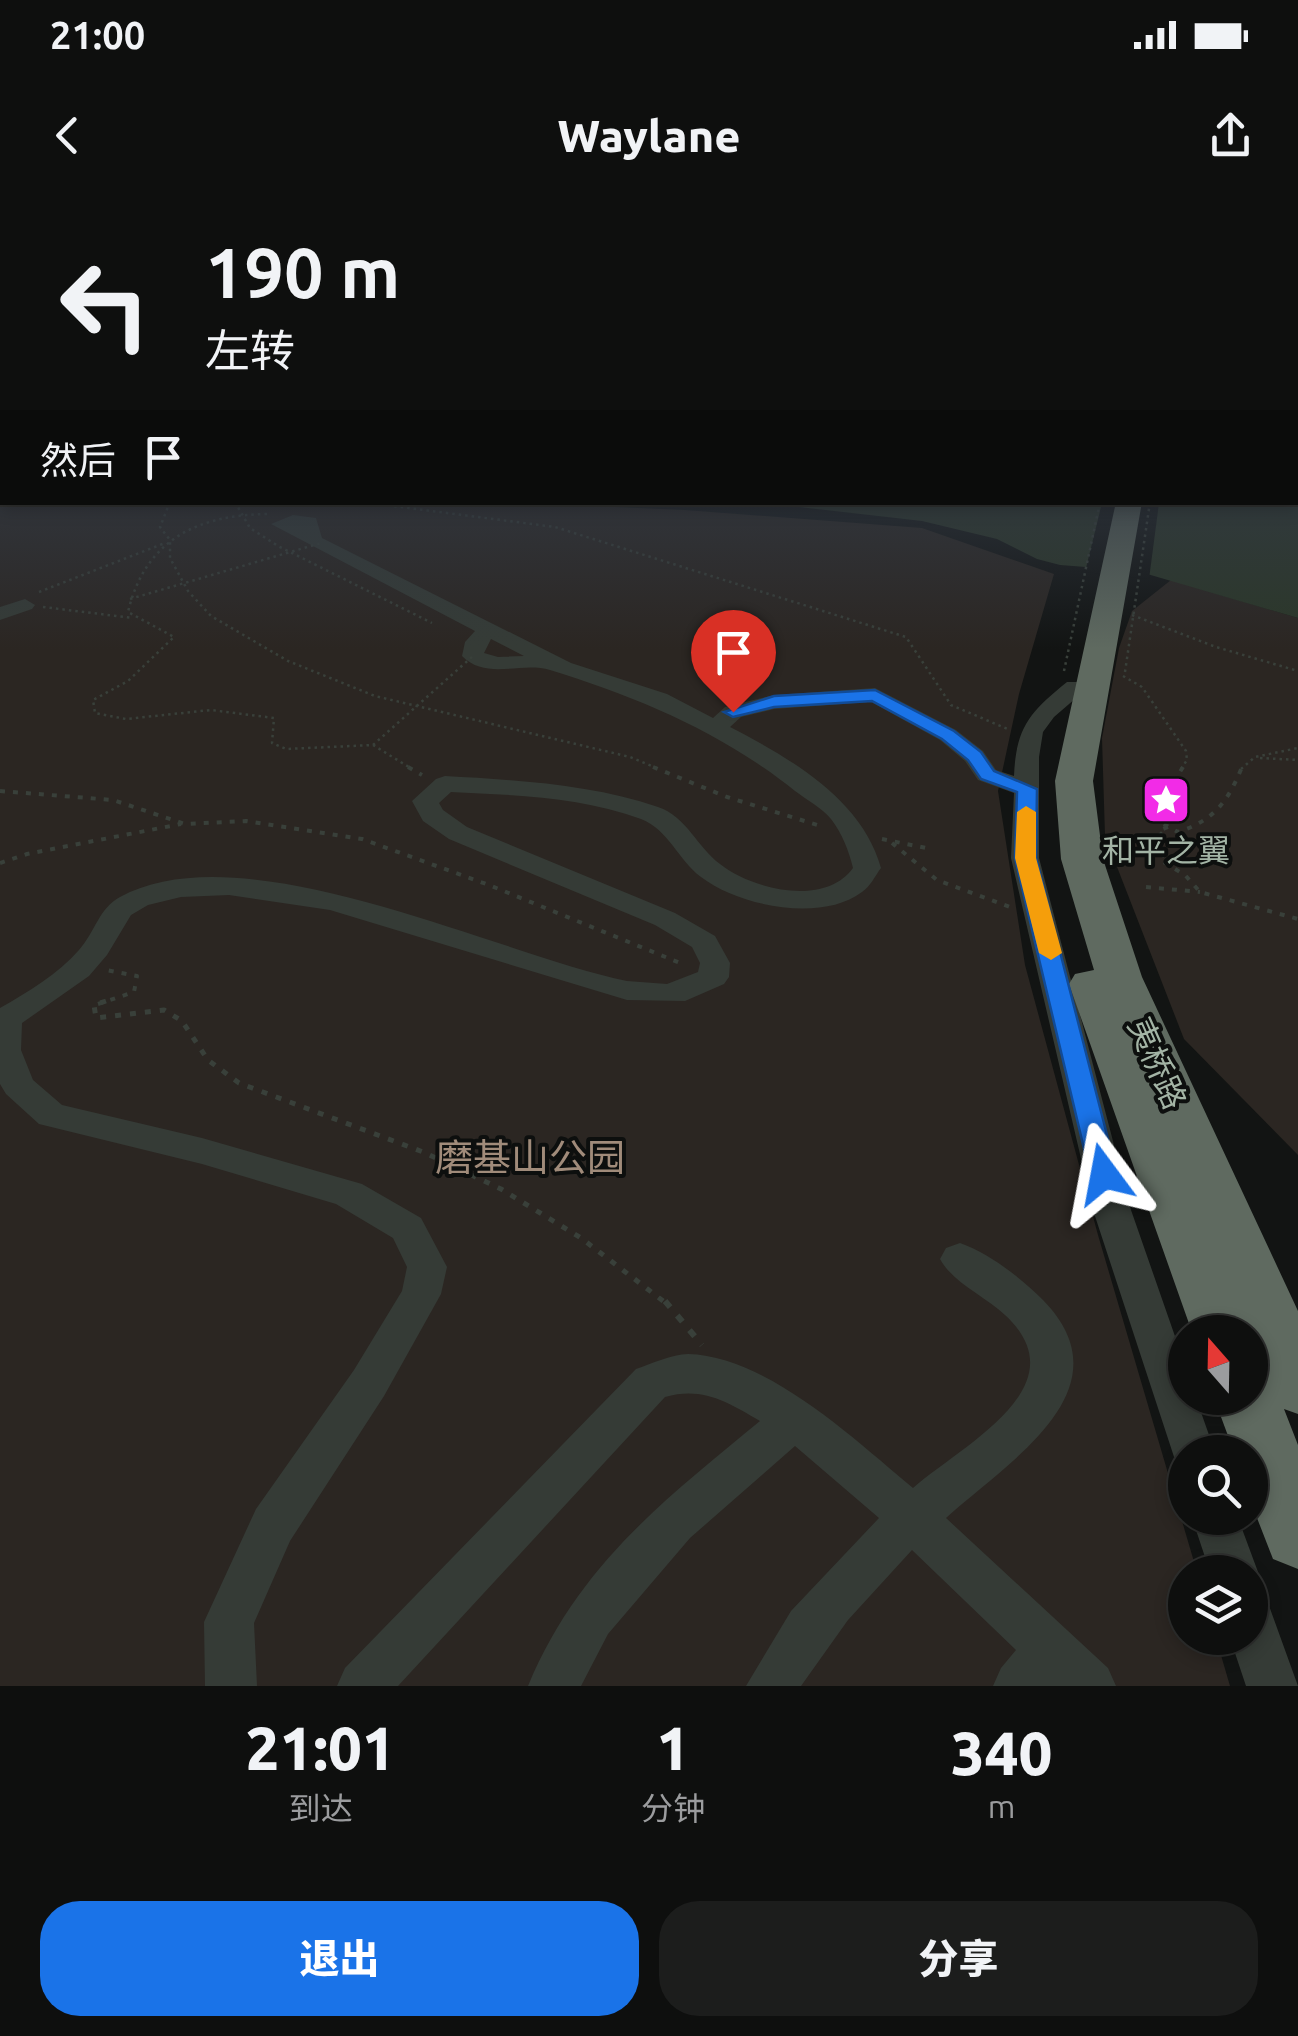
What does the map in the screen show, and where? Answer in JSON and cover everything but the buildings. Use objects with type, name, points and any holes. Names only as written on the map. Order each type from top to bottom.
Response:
[{"type":"highway","points":[[1062,708],[1101,608],[1117,510]]},
{"type":"highway","points":[[1062,708],[1126,510]]},
{"type":"highway","name":"夷桥路","points":[[1062,708],[1046,816],[1059,882],[1094,992],[1217,1315]]},
{"type":"highway","name":"夷桥路","points":[[1062,708],[1082,859],[1119,977],[1250,1268],[1298,1386]]},
{"type":"highway","points":[[1253,1415],[1298,1535]]},
{"type":"street","points":[[231,1686],[230,1622],[274,1525],[369,1383],[420,1294],[427,1267],[407,1228],[349,1194],[202,1151],[51,1115],[18,1086],[4,1050],[6,1018],[76,968],[96,948],[112,916],[134,900],[170,888],[210,885],[312,899],[596,984],[654,992],[685,991],[712,977],[715,962],[704,942],[678,927],[458,834],[432,815],[425,801],[445,784],[494,786],[652,814],[678,830],[692,855],[714,874],[765,896],[806,899],[852,887],[867,868],[841,814],[766,755],[659,699],[550,662],[496,664],[479,642],[317,541],[280,524]]},
{"type":"street","points":[[0,614],[29,599]]},
{"type":"street","points":[[716,727],[733,712],[774,702],[875,695],[948,735],[974,756],[988,775],[1027,792]]},
{"type":"street","points":[[1062,708],[1027,792],[1025,858],[1112,1210],[1187,1435]]},
{"type":"street","points":[[772,1686],[790,1654],[841,1593],[914,1519],[1025,1422],[1051,1381],[1053,1350],[1031,1313],[960,1260]]},
{"type":"street","points":[[362,1686],[651,1382],[688,1372],[734,1383],[795,1419],[914,1519],[1034,1668],[1090,1686]]},
{"type":"street","points":[[554,1686],[590,1616],[661,1536],[795,1419]]},
{"type":"street","points":[[1262,1655],[1272,1686]]},
{"type":"path","points":[[167,510],[160,527],[168,541],[170,558],[188,591],[212,616],[288,662],[375,696],[630,758],[800,822],[926,848]]},
{"type":"path","points":[[239,510],[250,528],[311,564],[378,600],[479,642],[373,745]]},
{"type":"path","points":[[424,510],[555,528],[906,636],[951,704],[1062,708],[1098,510]]},
{"type":"path","points":[[1125,672],[1149,510]]},
{"type":"path","points":[[29,599],[209,520],[266,513],[280,524]]},
{"type":"path","points":[[138,619],[128,612],[131,587],[144,566],[168,541]]},
{"type":"path","points":[[130,599],[317,541]]},
{"type":"path","points":[[29,599],[158,624],[174,637],[128,681],[93,700],[95,713],[126,718],[211,710],[274,718],[272,742],[286,749],[373,745],[418,773],[445,784]]},
{"type":"path","points":[[1126,615],[1298,671]]},
{"type":"path","points":[[1111,671],[1142,688],[1186,751],[1188,760],[1176,778],[1151,798],[1148,809],[1178,832],[1200,826],[1222,812],[1234,793],[1243,765],[1256,757],[1298,748]]},
{"type":"path","points":[[1256,757],[1298,760]]},
{"type":"path","points":[[0,791],[113,800],[185,824]]},
{"type":"path","points":[[0,863],[27,854],[185,824],[246,822],[362,839],[626,938],[712,977]]},
{"type":"path","points":[[1168,827],[1158,831],[1170,843],[1160,860],[1185,875],[1200,892]]},
{"type":"path","points":[[889,840],[936,880],[1041,918]]},
{"type":"path","points":[[1146,887],[1200,892],[1298,920]]},
{"type":"path","points":[[76,968],[137,976],[134,992],[94,1005],[96,1018],[164,1010],[182,1022],[208,1060],[239,1082],[422,1152],[501,1190],[582,1238],[666,1302],[734,1383]]},
{"type":"green space","name":"磨基山公园","points":[[0,510],[690,510],[922,528],[1054,574],[1019,694],[998,791],[1025,965],[1168,1473],[1168,1535],[1186,1535],[1192,1555],[1168,1555],[1168,1655],[1221,1655],[1230,1686],[0,1686]]},
{"type":"green space","points":[[1171,580],[1298,618],[1298,1155],[1184,1039],[1105,836],[1102,738],[1119,648],[1132,611]]},
{"type":"shaded area","points":[[828,510],[1298,510],[1298,618],[1137,571],[1060,565],[1037,559],[997,539],[922,521]]},
{"type":"pier","points":[[1100,510],[1158,510],[1149,579],[1085,572]]},
{"type":"slow traffic","points":[[1026,812],[1025,858],[1051,953]]},
{"type":"place","name":"和平之翼","points":[[1166,800]]},
{"type":"route","points":[[733,712],[774,702],[875,695],[948,735],[974,756],[988,775],[1027,789],[1025,858],[1104,1174]]}]
